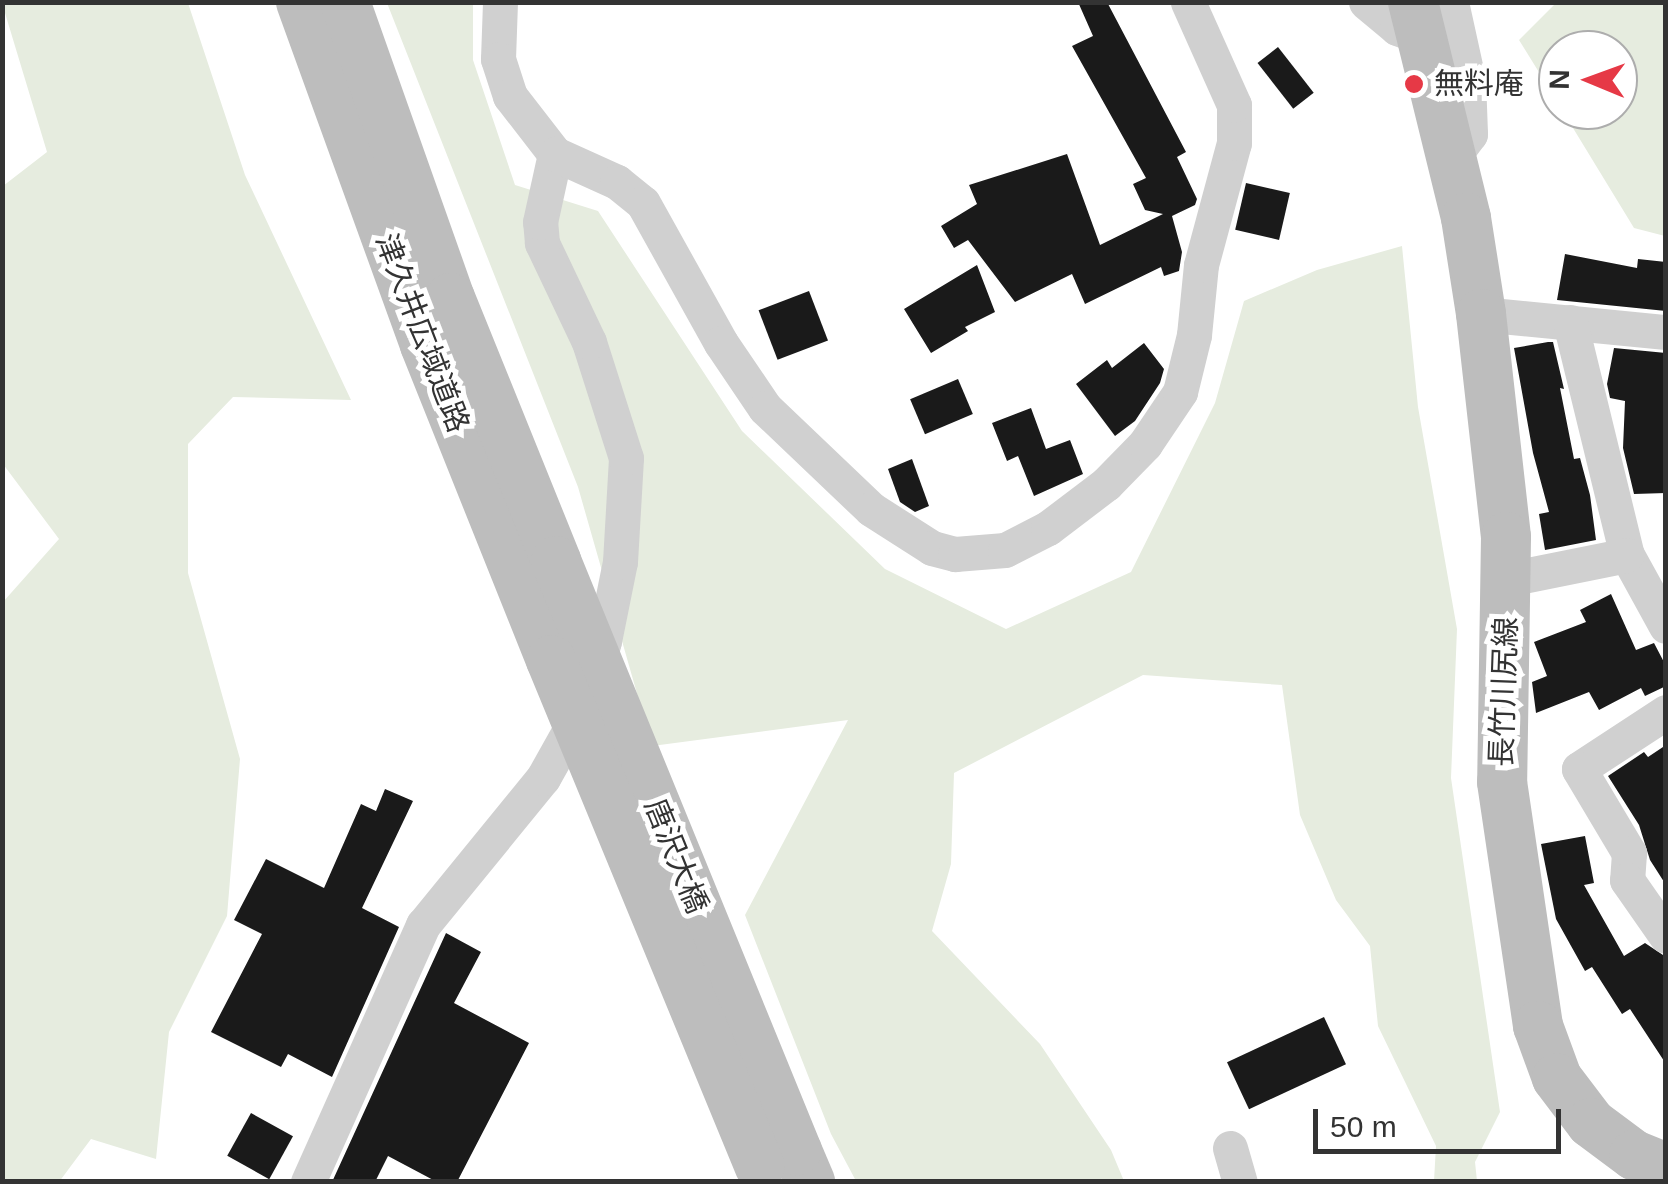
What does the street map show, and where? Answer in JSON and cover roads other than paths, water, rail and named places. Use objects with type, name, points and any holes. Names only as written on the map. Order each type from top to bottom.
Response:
[{"type":"main road","name":"津久井広域道路","points":[[300,2],[432,362],[552,660]]},
{"type":"main road","name":"津久井広域道路","points":[[345,2],[431,248],[556,562]]},
{"type":"main road","name":"長竹川尻線","points":[[1428,14],[1481,314],[1508,580],[1502,782],[1532,998],[1543,1046],[1557,1078],[1590,1124],[1616,1144],[1666,1168]]},
{"type":"main road","name":"唐沢大橋","points":[[556,562],[783,1170]]},
{"type":"main road","name":"唐沢大橋","points":[[552,660],[783,1170]]},
{"type":"street","points":[[500,2],[498,59],[510,96],[555,154],[617,182],[643,202],[721,344],[766,408],[871,509],[932,548],[955,554],[1005,550],[1036,535],[1106,484],[1145,444],[1180,392],[1194,335],[1201,264],[1234,142],[1234,106],[1188,2]]},
{"type":"street","points":[[1366,2],[1397,28],[1428,14]]},
{"type":"street","points":[[308,1182],[423,925],[543,778],[590,694],[604,641],[620,562],[626,458],[589,342],[542,243],[540,222],[555,154]]},
{"type":"street","points":[[1481,314],[1666,332]]},
{"type":"street","points":[[1570,322],[1627,555],[1666,626]]},
{"type":"street","points":[[1508,580],[1627,555]]},
{"type":"street","points":[[1666,712],[1579,770],[1629,853],[1626,880],[1666,936]]},
{"type":"place","name":"無料庵","points":[[1414,84]]}]
